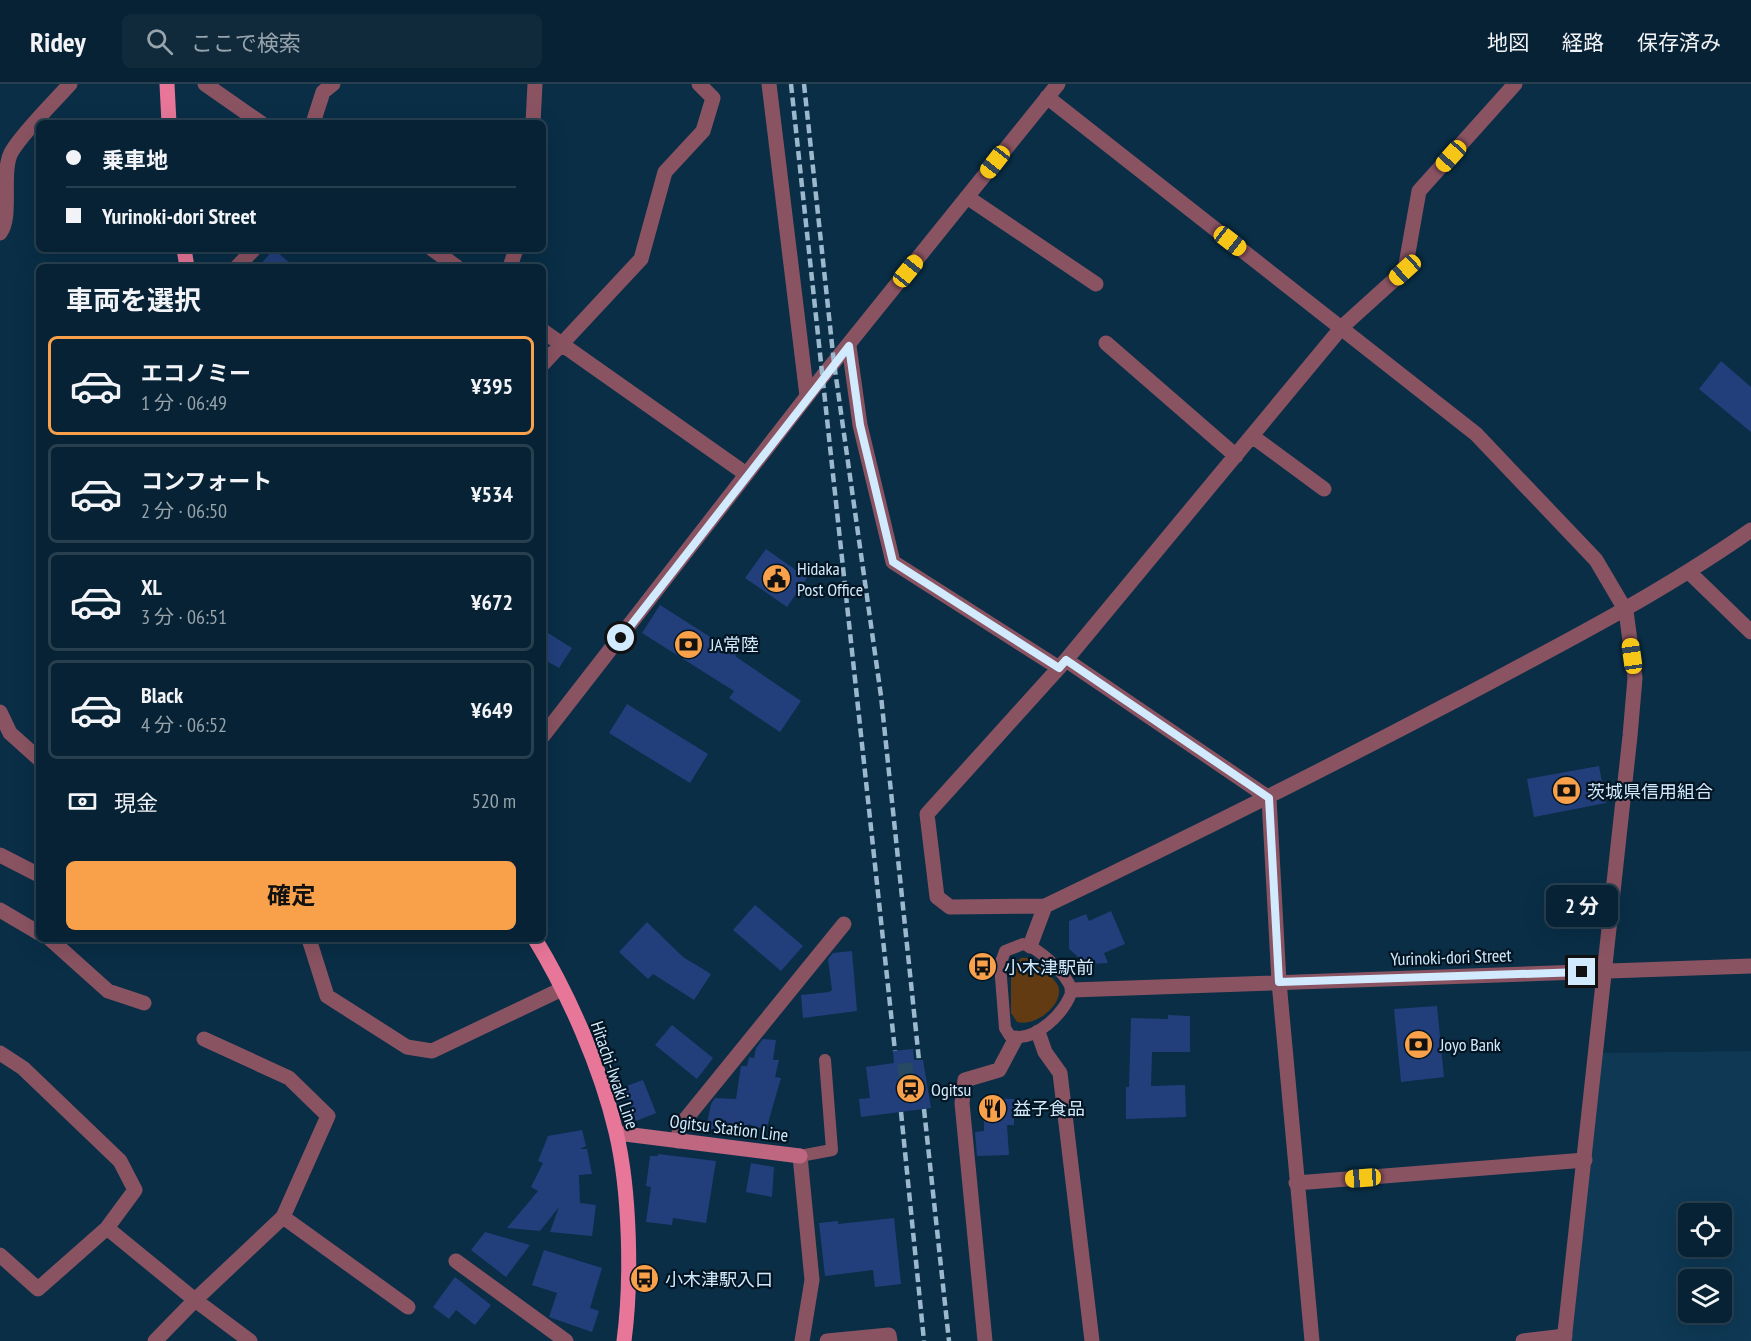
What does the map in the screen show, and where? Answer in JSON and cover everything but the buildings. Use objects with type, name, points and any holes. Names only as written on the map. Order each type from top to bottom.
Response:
[{"type":"main road","points":[[167,84],[169,120]]},
{"type":"main road","name":"Hitachi-Iwaki Line","points":[[537,942],[562,989],[586,1044],[617,1133],[626,1231],[627,1281],[624,1341]]},
{"type":"main road","name":"Ogitsu Station Line","points":[[617,1133],[800,1156]]},
{"type":"street","points":[[39,120],[70,84]]},
{"type":"street","points":[[205,84],[257,120]]},
{"type":"street","points":[[314,120],[323,92],[333,84]]},
{"type":"street","points":[[533,120],[535,84]]},
{"type":"street","points":[[546,360],[641,259],[665,172],[704,131],[713,98],[699,84]]},
{"type":"street","points":[[769,84],[807,396]]},
{"type":"street","points":[[546,732],[807,396],[1058,84]]},
{"type":"street","points":[[1515,84],[1419,191],[1405,270],[1342,327],[1062,664],[927,814],[937,897],[950,907],[1046,906],[1269,798],[1626,611],[1690,573],[1751,530]]},
{"type":"street","points":[[1047,97],[1476,434],[1596,560],[1626,611],[1635,678],[1565,1339],[1523,1341]]},
{"type":"street","points":[[0,233],[4,227],[5,196],[11,152],[36,123]]},
{"type":"street","points":[[967,197],[1096,284]]},
{"type":"street","points":[[240,264],[251,252]]},
{"type":"street","points":[[436,252],[453,264]]},
{"type":"street","points":[[546,333],[746,474]]},
{"type":"street","points":[[1106,343],[1236,456]]},
{"type":"street","points":[[849,346],[860,425],[893,562],[1062,664],[1269,798]]},
{"type":"street","points":[[1252,436],[1324,489]]},
{"type":"street","points":[[1690,573],[1751,632]]},
{"type":"street","points":[[0,712],[10,732],[36,756]]},
{"type":"street","points":[[1269,798],[1279,982],[1312,1341]]},
{"type":"street","points":[[0,855],[36,873]]},
{"type":"street","points":[[1030,946],[1046,906]]},
{"type":"street","points":[[0,910],[36,931]]},
{"type":"street","points":[[678,1141],[680,1126],[844,924]]},
{"type":"street","points":[[53,942],[108,991],[144,1003]]},
{"type":"street","points":[[310,942],[327,996],[407,1047],[432,1051],[562,989]]},
{"type":"street","name":"Yurinoki-dori Street","points":[[1072,990],[1751,966]]},
{"type":"street","points":[[1038,1032],[1045,1052],[1060,1073],[1092,1341]]},
{"type":"street","points":[[985,1341],[962,1103],[965,1080],[999,1070],[1016,1038]]},
{"type":"street","points":[[155,1341],[283,1217],[328,1116],[290,1078],[204,1039]]},
{"type":"street","points":[[0,1053],[23,1068],[120,1161],[135,1190],[107,1228],[38,1289],[0,1255]]},
{"type":"street","points":[[800,1156],[812,1280],[802,1341]]},
{"type":"street","points":[[1296,1183],[1585,1160]]},
{"type":"street","points":[[283,1217],[408,1307]]},
{"type":"street","points":[[107,1228],[195,1300],[250,1341]]},
{"type":"street","points":[[456,1261],[566,1341]]},
{"type":"street","points":[[827,1341],[889,1335],[890,1341]]},
{"type":"lane","points":[[1030,946],[1066,980],[1072,990],[1065,1004],[1038,1032],[1030,1037],[1016,1038],[1010,1036],[1005,1028],[1001,957],[1010,947],[1030,946]]},
{"type":"lane","points":[[800,1156],[832,1150],[825,1060]]},
{"type":"shaded area","points":[[1021,958],[1034,962],[1054,980],[1059,989],[1056,1003],[1051,1009],[1038,1019],[1023,1023],[1017,1022],[1011,1013],[1011,967]]},
{"type":"shaded area","points":[[1751,1051],[1751,1341],[1570,1341],[1602,1053]]},
{"type":"tunnel","points":[[908,1101],[905,1063],[910,1062]]},
{"type":"railway","points":[[791,84],[895,1051]]},
{"type":"railway","points":[[804,84],[834,363],[881,696],[919,1060]]},
{"type":"railway","points":[[924,1109],[949,1341]]},
{"type":"railway","points":[[901,1112],[924,1341]]},
{"type":"place","name":"Hidaka Post Office","points":[[776,578]]},
{"type":"place","name":"JA常陸","points":[[689,644]]},
{"type":"place","name":"茨城県信用組合","points":[[1566,791]]},
{"type":"place","name":"小木津駅前","points":[[983,967]]},
{"type":"place","name":"Joyo Bank","points":[[1419,1044]]},
{"type":"place","name":"Ogitsu","points":[[910,1089]]},
{"type":"place","name":"益子食品","points":[[992,1108]]},
{"type":"place","name":"小木津駅入口","points":[[644,1279]]},
{"type":"route","points":[[621,638],[746,474],[849,346],[860,425],[893,562],[1059,668],[1066,660],[1269,798],[1279,982],[1582,972]]}]
